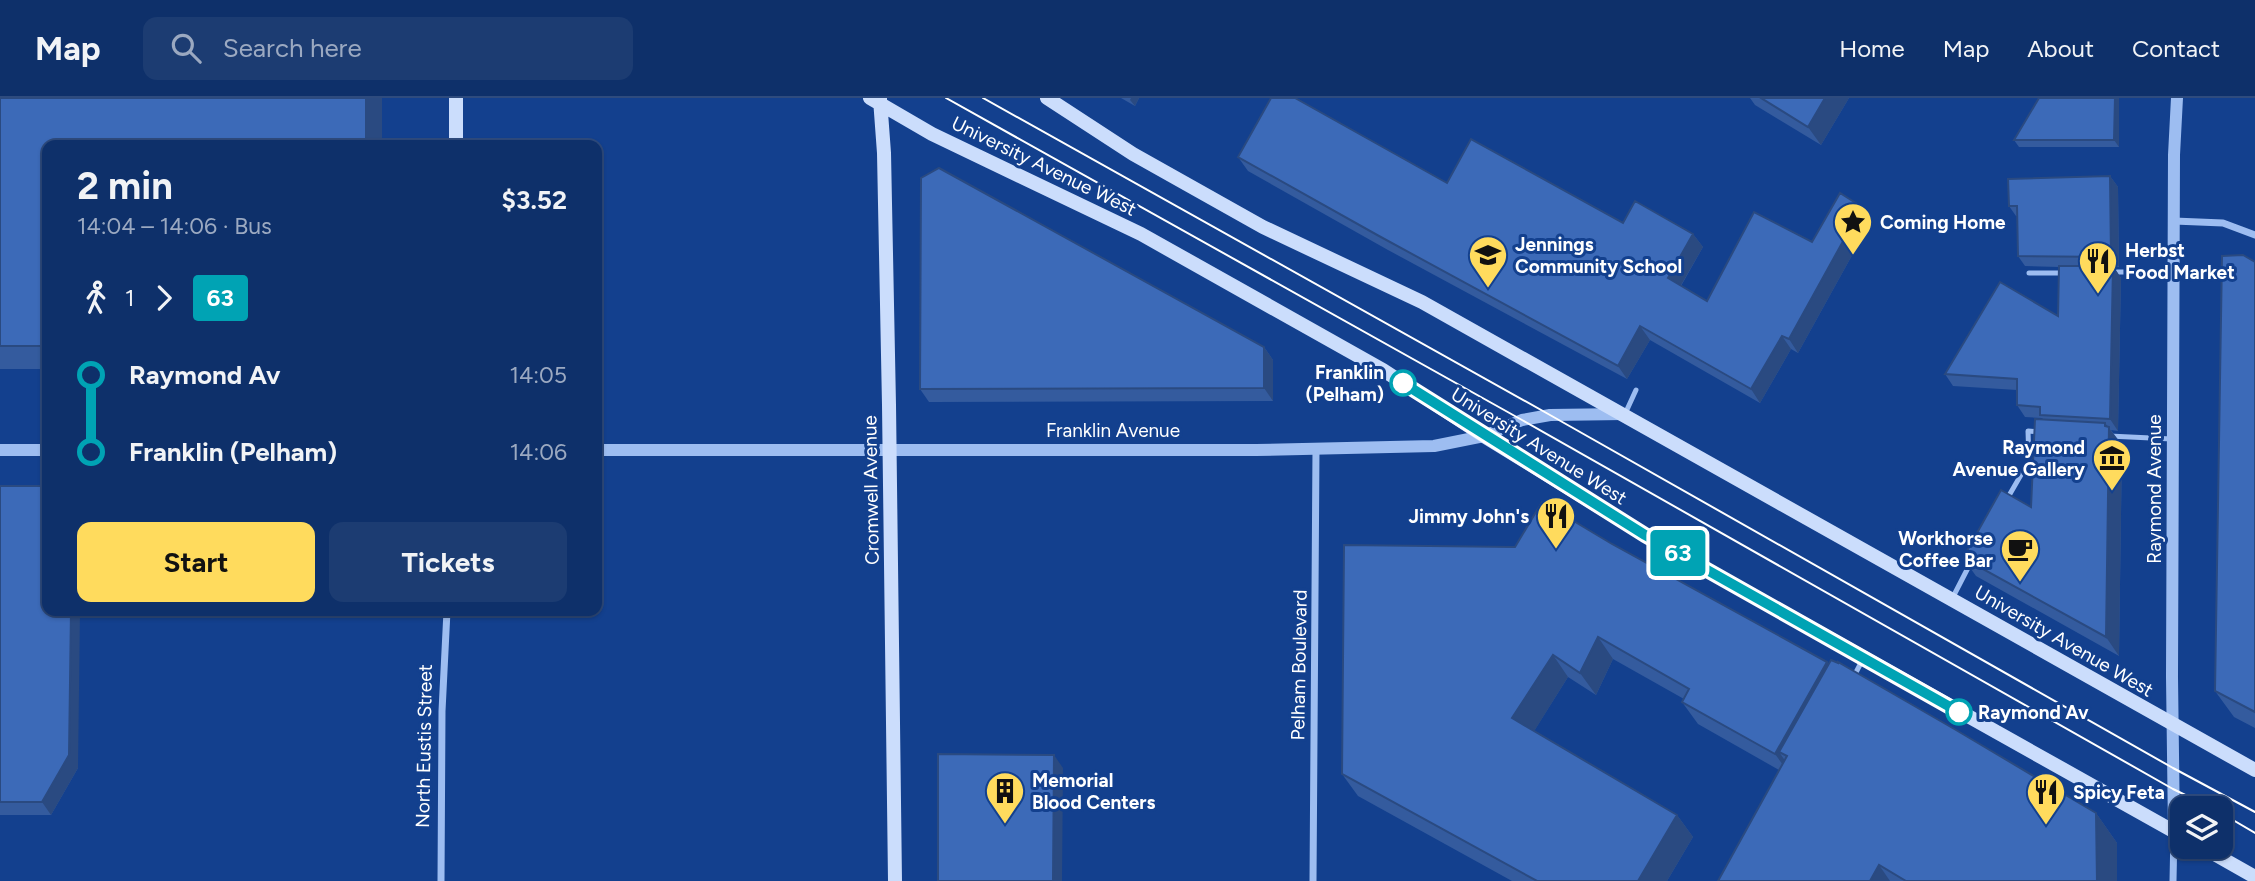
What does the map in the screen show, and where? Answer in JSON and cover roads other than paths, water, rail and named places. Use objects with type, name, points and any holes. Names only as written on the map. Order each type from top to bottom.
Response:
[{"type":"main road","points":[[456,98],[456,140]]},
{"type":"main road","name":"University Avenue West","points":[[1047,98],[1133,154],[1263,227],[1422,302],[2255,771]]},
{"type":"main road","name":"University Avenue West","points":[[877,100],[932,134],[1153,241],[1383,370],[1645,535],[2170,830]]},
{"type":"main road","name":"Cromwell Avenue","points":[[877,100],[884,166],[895,881]]},
{"type":"main road","points":[[2223,859],[2255,877]]},
{"type":"street","name":"Raymond Avenue","points":[[2176,796],[2173,726],[2173,439],[2177,98]]},
{"type":"street","points":[[2174,221],[2223,223],[2255,235]]},
{"type":"street","name":"Franklin Avenue","points":[[602,450],[1316,449],[1433,446],[1484,436],[1522,420],[1550,415],[1625,414]]},
{"type":"street","name":"Pelham Boulevard","points":[[1313,881],[1316,449]]},
{"type":"street","points":[[0,450],[42,450]]},
{"type":"street","name":"North Eustis Street","points":[[441,881],[442,711],[447,616]]},
{"type":"street","name":"Raymond Avenue","points":[[2173,881],[2175,859]]},
{"type":"lane","points":[[2099,272],[2174,272]]},
{"type":"lane","points":[[2029,273],[2071,273]]},
{"type":"lane","points":[[1625,414],[1636,390]]},
{"type":"lane","points":[[2002,508],[2029,461],[2028,431],[2053,432]]},
{"type":"lane","points":[[2104,436],[2173,439]]},
{"type":"lane","points":[[1951,600],[1976,554]]},
{"type":"lane","points":[[1852,680],[1863,659]]},
{"type":"tram line","points":[[946,98],[2187,796]]},
{"type":"tram line","points":[[983,98],[2255,812]]},
{"type":"tram line","points":[[2233,820],[2255,833]]},
{"type":"place","name":"Coming Home","points":[[1853,256]]},
{"type":"place","name":"Jennings Community School","points":[[1488,289]]},
{"type":"place","name":"Herbst Food Market","points":[[2098,295]]},
{"type":"place","name":"Franklin (Pelham)","points":[[1403,383]]},
{"type":"place","name":"Raymond Avenue Gallery","points":[[2112,492]]},
{"type":"place","name":"Jimmy John's","points":[[1556,550]]},
{"type":"place","name":"Workhorse Coffee Bar","points":[[2020,583]]},
{"type":"place","name":"Raymond Av","points":[[1959,712]]},
{"type":"place","name":"Memorial Blood Centers","points":[[1005,825]]},
{"type":"place","name":"Spicy Feta","points":[[2046,826]]}]
